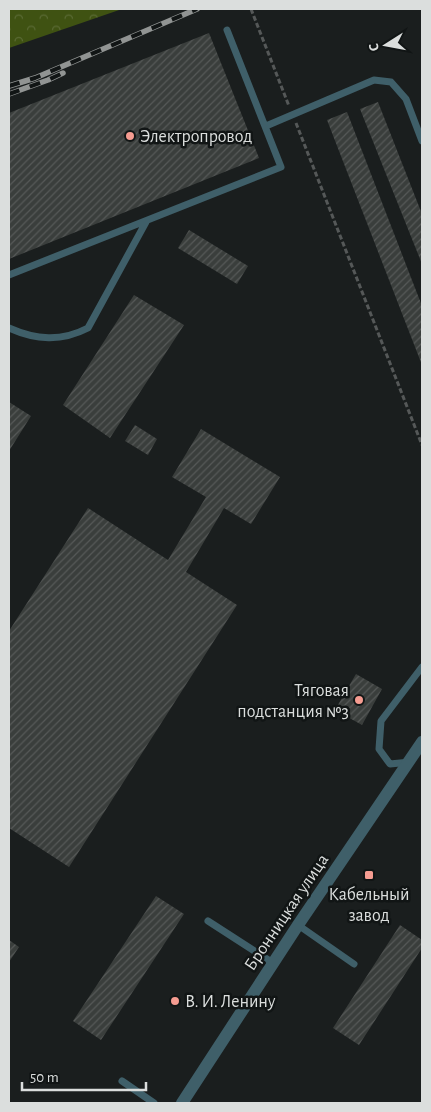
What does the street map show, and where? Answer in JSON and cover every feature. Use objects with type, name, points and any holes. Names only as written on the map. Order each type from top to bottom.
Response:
[{"type":"street","name":"Бронницкая улица","points":[[182,1103],[298,925],[422,742]]},
{"type":"lane","points":[[9,275],[282,167],[227,30]]},
{"type":"lane","points":[[266,126],[374,80],[391,82],[406,98],[422,141]]},
{"type":"lane","points":[[9,328],[38,338],[55,338],[74,335],[88,328],[146,222]]},
{"type":"lane","points":[[410,762],[390,764],[379,749],[381,720],[422,667]]},
{"type":"lane","points":[[208,921],[273,963]]},
{"type":"lane","points":[[298,925],[354,964]]},
{"type":"lane","points":[[122,1081],[154,1103]]},
{"type":"path","points":[[252,9],[422,445]]},
{"type":"green space","points":[[9,9],[122,9],[9,48]]},
{"type":"building","name":"Электропровод","points":[[209,33],[259,158],[9,259],[9,113]]},
{"type":"building","points":[[378,102],[422,214],[422,264],[360,109]]},
{"type":"building","points":[[347,112],[422,306],[422,365],[327,120]]},
{"type":"building","points":[[189,230],[248,266],[237,284],[178,248]]},
{"type":"building","points":[[134,295],[184,325],[110,438],[63,405]]},
{"type":"building","points":[[9,402],[31,416],[9,451]]},
{"type":"building","points":[[135,425],[157,439],[148,455],[125,441]]},
{"type":"building","points":[[201,429],[280,477],[251,524],[224,508],[186,572],[237,605],[69,867],[9,828],[9,631],[88,508],[168,560],[206,497],[172,477]]},
{"type":"building","name":"Тяговая подстанция №3","points":[[356,674],[382,689],[362,725],[335,710]]},
{"type":"building","points":[[156,896],[184,914],[101,1040],[73,1021]]},
{"type":"building","points":[[400,925],[422,940],[422,948],[359,1045],[333,1028]]},
{"type":"building","points":[[9,940],[19,947],[9,962]]},
{"type":"railway","points":[[9,86],[35,78],[197,9]]},
{"type":"railway","points":[[9,94],[63,73]]},
{"type":"place","name":"Электропровод","points":[[130,136]]},
{"type":"place","name":"Тяговая подстанция №3","points":[[359,700]]},
{"type":"place","name":"Кабельный завод","points":[[369,875]]},
{"type":"place","name":"В. И. Ленину","points":[[175,1001]]}]
